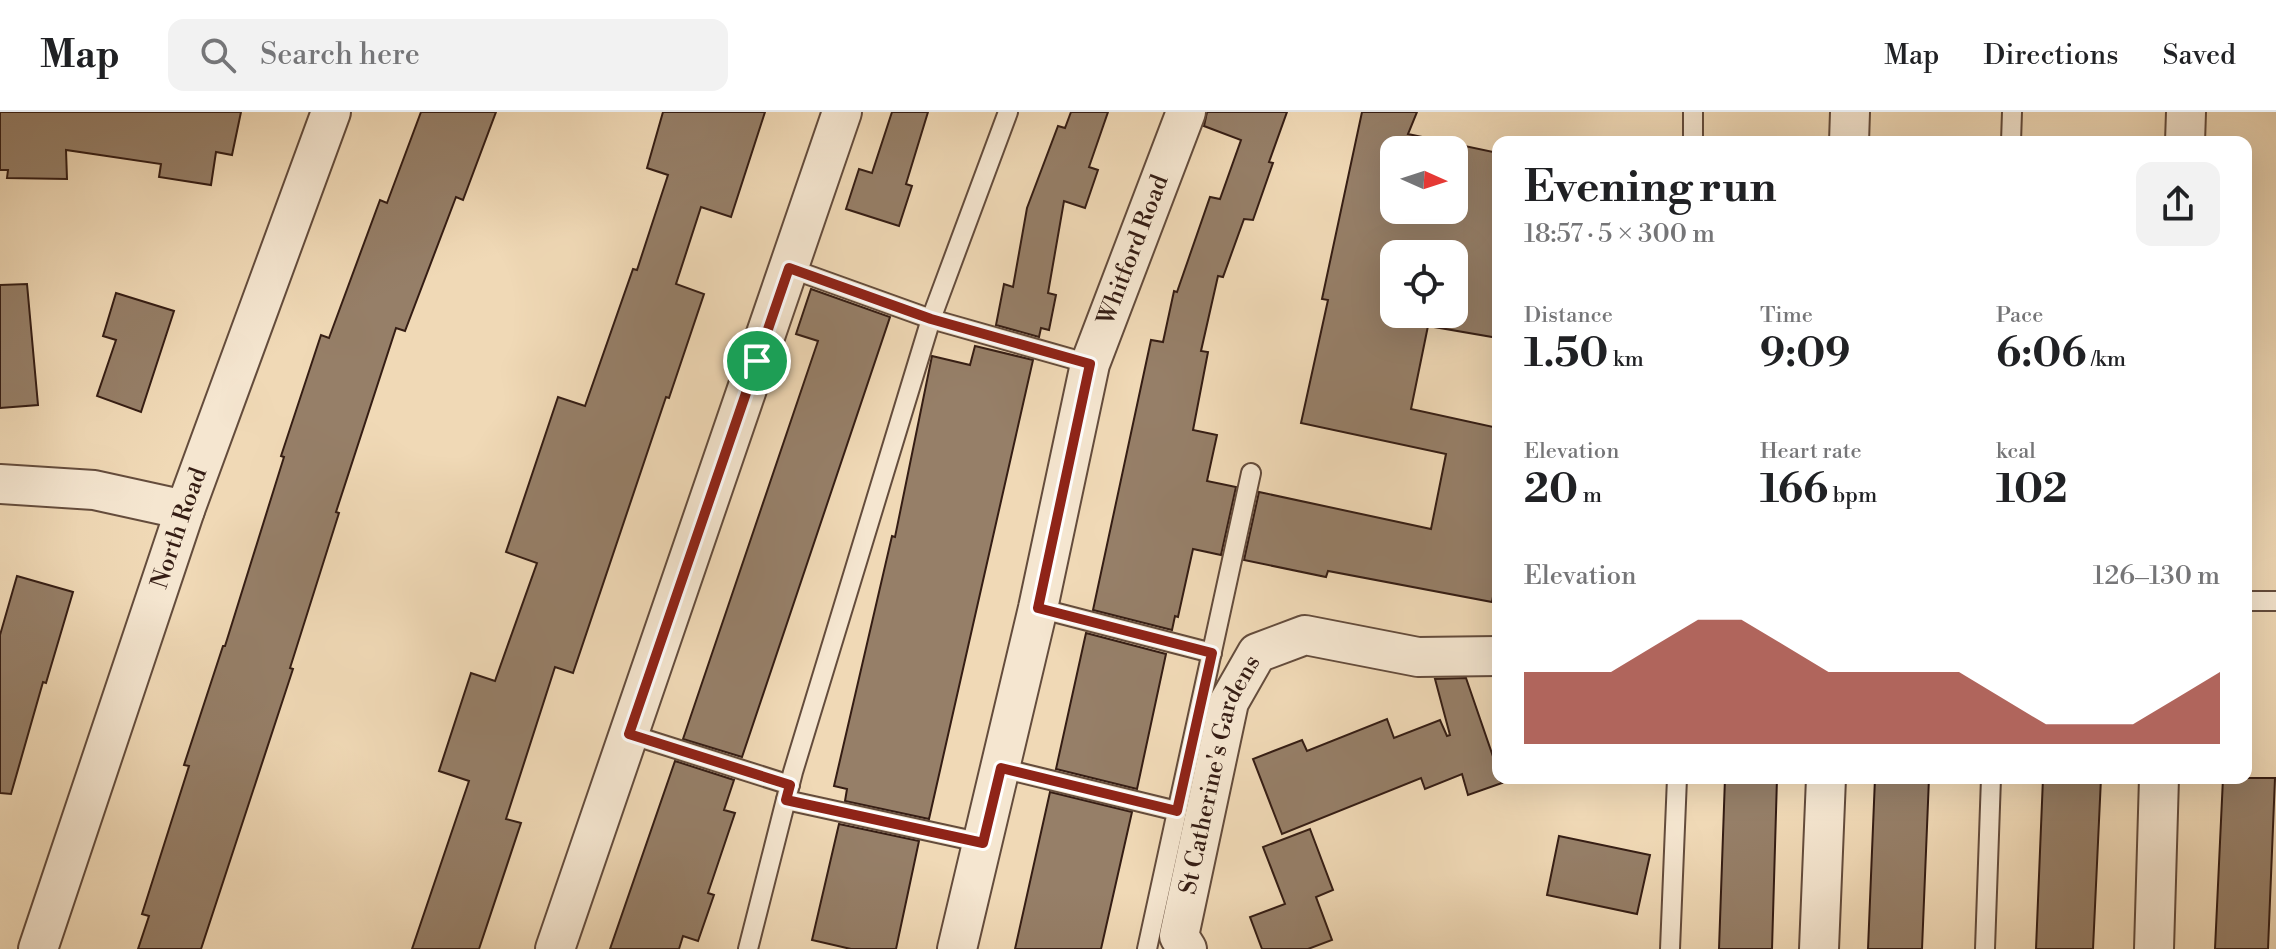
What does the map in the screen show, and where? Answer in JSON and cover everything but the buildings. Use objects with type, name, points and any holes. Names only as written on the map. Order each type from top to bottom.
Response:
[{"type":"street","name":"North Road","points":[[38,949],[185,510],[331,112]]},
{"type":"street","points":[[555,949],[842,112]]},
{"type":"street","name":"Whitford Road","points":[[957,949],[1038,608],[1090,364],[1186,112]]},
{"type":"street","points":[[1849,136],[1850,112]]},
{"type":"street","points":[[2185,136],[2186,112]]},
{"type":"street","points":[[0,484],[94,490],[185,510]]},
{"type":"street","name":"St Catherine's Gardens","points":[[1187,949],[1179,936],[1229,702],[1257,653],[1305,635],[1418,657],[1492,656]]},
{"type":"street","points":[[1819,949],[1826,784]]},
{"type":"street","points":[[2154,949],[2159,784]]},
{"type":"lane","points":[[748,949],[788,793],[931,319],[1008,112]]},
{"type":"lane","points":[[1693,112],[1693,136]]},
{"type":"lane","points":[[2011,136],[2012,112]]},
{"type":"lane","points":[[789,268],[931,319],[1090,364]]},
{"type":"lane","points":[[1147,949],[1251,473]]},
{"type":"lane","points":[[2252,601],[2276,601]]},
{"type":"lane","points":[[1038,608],[1212,653]]},
{"type":"lane","points":[[629,734],[788,793],[983,843]]},
{"type":"lane","points":[[1001,768],[1177,811]]},
{"type":"lane","points":[[1670,949],[1677,784]]},
{"type":"lane","points":[[1985,949],[1991,784]]},
{"type":"route","points":[[789,268],[931,319],[1090,364],[1038,608],[1212,653],[1177,811],[1001,768],[983,843],[786,800],[790,785],[629,734],[757,361],[789,268]]}]
